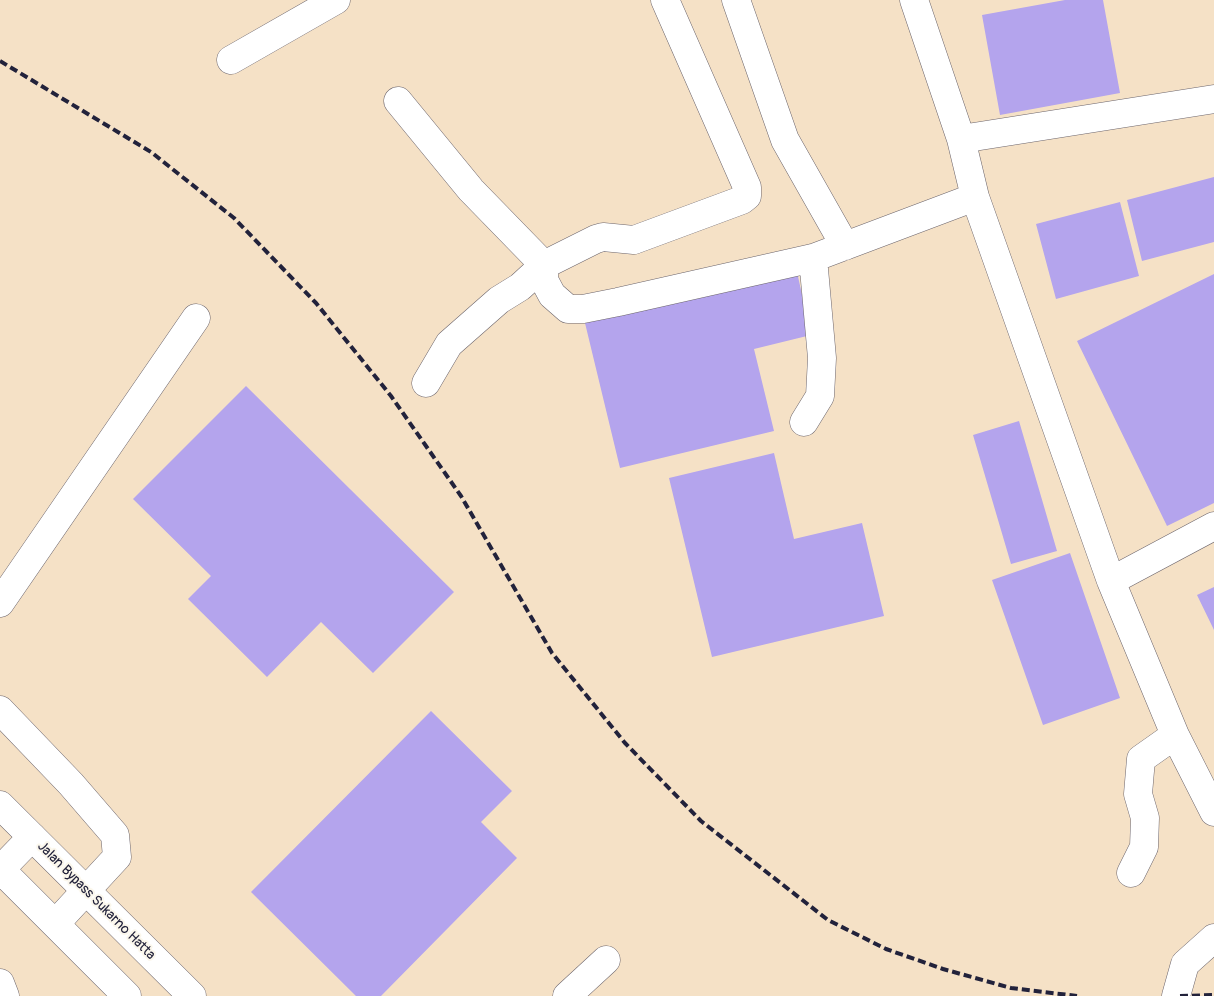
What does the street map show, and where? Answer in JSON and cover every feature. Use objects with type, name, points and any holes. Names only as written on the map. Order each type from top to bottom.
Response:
[{"type":"main road","points":[[232,60],[336,0]]},
{"type":"main road","points":[[426,383],[448,344],[499,300],[520,287],[544,265],[596,239],[604,237],[634,240],[742,200],[747,196],[747,187],[665,0]]},
{"type":"main road","points":[[736,0],[785,140],[845,246]]},
{"type":"main road","points":[[916,0],[961,139],[975,197],[1111,581],[1175,735],[1214,812]]},
{"type":"main road","points":[[961,139],[1214,99]]},
{"type":"main road","points":[[398,101],[471,190],[544,265],[544,280],[556,300],[568,309],[583,309],[813,258],[975,197]]},
{"type":"main road","points":[[804,422],[820,396],[822,358],[813,258]]},
{"type":"main road","points":[[0,603],[196,318]]},
{"type":"main road","points":[[1111,581],[1214,526]]},
{"type":"main road","points":[[0,710],[71,784],[115,835],[118,857],[85,890],[56,924]]},
{"type":"main road","points":[[1132,873],[1144,847],[1145,818],[1138,794],[1141,759],[1175,735]]},
{"type":"main road","name":"Jalan Bypass Sukarno Hatta","points":[[0,805],[192,996]]},
{"type":"main road","points":[[32,837],[0,869],[127,996]]},
{"type":"main road","points":[[1176,996],[1185,964],[1214,938]]},
{"type":"main road","points":[[568,996],[606,960]]},
{"type":"main road","points":[[0,983],[5,996]]},
{"type":"building","points":[[1065,0],[1103,0],[1120,93],[1000,115],[982,15]]},
{"type":"building","points":[[1214,177],[1214,242],[1142,261],[1127,200]]},
{"type":"building","points":[[1120,202],[1139,276],[1056,299],[1036,224]]},
{"type":"building","points":[[797,272],[811,335],[754,349],[774,431],[620,468],[585,323]]},
{"type":"building","points":[[1214,274],[1214,503],[1167,526],[1077,341]]},
{"type":"building","points":[[246,386],[454,592],[373,673],[321,622],[267,677],[188,599],[211,576],[133,499]]},
{"type":"building","points":[[1019,421],[1057,551],[1011,564],[973,435]]},
{"type":"building","points":[[774,453],[794,539],[862,523],[884,616],[712,657],[669,478]]},
{"type":"building","points":[[1070,553],[1120,698],[1043,725],[992,580]]},
{"type":"building","points":[[1214,587],[1214,630],[1197,595]]},
{"type":"building","points":[[431,711],[512,791],[481,822],[517,858],[381,996],[356,996],[251,892]]},
{"type":"railway","points":[[0,61],[151,152],[234,218],[316,303],[391,396],[461,496],[552,653],[625,743],[701,821],[828,920],[886,949],[943,969],[1011,988],[1077,996]]},
{"type":"railway","points":[[1180,996],[1214,995]]}]
